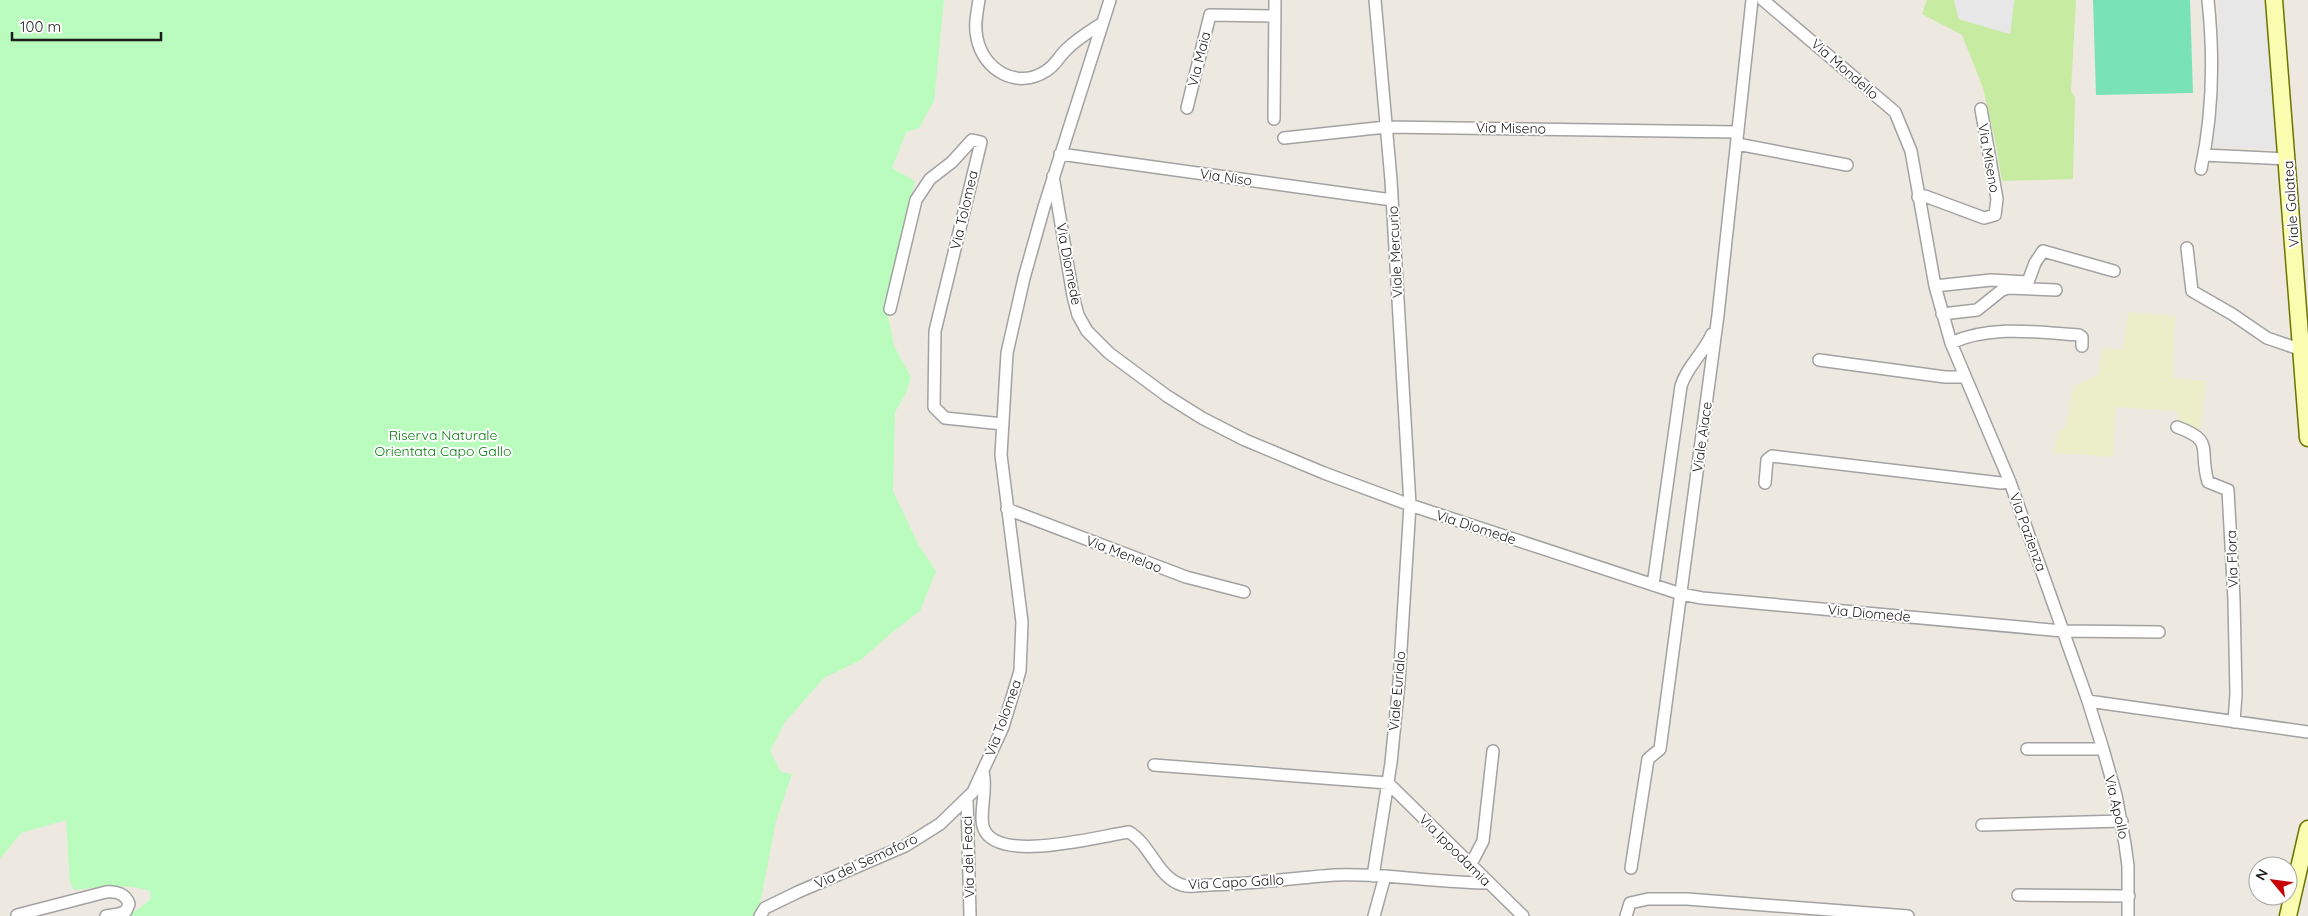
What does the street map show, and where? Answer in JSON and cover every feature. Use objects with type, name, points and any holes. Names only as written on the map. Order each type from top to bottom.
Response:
[{"type":"main road","name":"Viale Galatea","points":[[2274,0],[2304,342],[2308,438]]},
{"type":"main road","points":[[2288,916],[2308,829]]},
{"type":"street","points":[[979,0],[976,19],[977,39],[988,65],[1013,79],[1027,78],[1045,72],[1080,37],[1101,24]]},
{"type":"street","name":"Via Tolomea","points":[[983,772],[1003,727],[1020,671],[1022,622],[1001,456],[1007,353],[1024,278],[1053,176],[1110,0]]},
{"type":"street","points":[[1274,119],[1275,0]]},
{"type":"street","name":"Viale Mercurio","points":[[1375,0],[1392,200],[1410,505]]},
{"type":"street","name":"Viale Aiace","points":[[1630,868],[1648,759],[1660,749],[1718,315],[1752,0]]},
{"type":"street","name":"Via Mondello","points":[[1763,0],[1895,112],[1910,151]]},
{"type":"street","points":[[2201,169],[2212,89],[2212,32],[2208,0]]},
{"type":"street","name":"Via Maia","points":[[1187,108],[1210,15],[1275,16]]},
{"type":"street","name":"Via Miseno","points":[[1918,197],[1925,196],[1984,218],[1995,216],[1997,199],[1981,110]]},
{"type":"street","name":"Via Miseno","points":[[1284,138],[1386,127],[1737,138],[1847,165]]},
{"type":"street","name":"Via Tolomea","points":[[890,309],[916,200],[930,179],[952,162],[972,140],[981,142],[935,331],[934,407],[945,418],[1003,424]]},
{"type":"street","name":"Via Pazienza","points":[[1910,151],[1935,286],[1951,343],[1963,377],[2010,482],[2088,701]]},
{"type":"street","name":"Via Niso","points":[[1060,154],[1392,200]]},
{"type":"street","points":[[2204,155],[2288,159]]},
{"type":"street","name":"Via Diomede","points":[[1053,176],[1073,296],[1078,315],[1087,331],[1103,348],[1167,396],[1202,418],[1288,458],[1410,505],[1681,594],[1702,598],[2063,631],[2159,632]]},
{"type":"street","points":[[2187,248],[2192,291],[2232,314],[2267,338],[2304,342]]},
{"type":"street","points":[[1935,286],[1991,280],[2028,282],[2035,263],[2043,251],[2114,271]]},
{"type":"street","points":[[1942,314],[1977,310],[2002,290],[2008,288],[2056,290]]},
{"type":"street","points":[[1653,585],[1681,386],[1687,370],[1708,342],[1718,315]]},
{"type":"street","points":[[1951,343],[1977,333],[2013,332],[2079,335],[2082,337],[2082,346]]},
{"type":"street","points":[[1819,360],[1945,378],[1963,377]]},
{"type":"street","name":"Via Flora","points":[[2177,427],[2199,437],[2204,444],[2203,466],[2208,482],[2228,490],[2230,498],[2236,694],[2234,722]]},
{"type":"street","points":[[1765,483],[1767,460],[1772,456],[2001,483],[2010,482]]},
{"type":"street","name":"Viale Eurialo","points":[[1374,916],[1399,682],[1410,505]]},
{"type":"street","name":"Via Menelao","points":[[1007,510],[1186,577],[1244,592]]},
{"type":"street","points":[[2088,701],[2308,732]]},
{"type":"street","name":"Via Apollo","points":[[2088,701],[2103,748],[2122,821],[2128,866],[2128,916]]},
{"type":"street","points":[[2026,749],[2103,748]]},
{"type":"street","points":[[1470,864],[1483,841],[1493,750]]},
{"type":"street","points":[[1154,765],[1388,783]]},
{"type":"street","name":"Via del Semaforo","points":[[760,916],[765,908],[904,846],[940,824],[973,792],[983,772]]},
{"type":"street","name":"Via Capo Gallo","points":[[983,772],[986,783],[983,828],[991,840],[1002,844],[1034,847],[1129,832],[1138,837],[1168,877],[1183,886],[1224,885],[1336,875],[1379,876],[1452,883],[1488,883]]},
{"type":"street","name":"Via Ippodamia","points":[[1388,783],[1522,916]]},
{"type":"street","name":"Via dei Feaci","points":[[967,799],[970,916]]},
{"type":"street","points":[[1982,825],[2122,821]]},
{"type":"street","points":[[17,915],[111,891],[122,895],[128,900],[128,908],[123,913],[106,916]]},
{"type":"street","points":[[2018,895],[2129,896]]},
{"type":"street","points":[[1626,916],[1630,903],[1648,898],[1739,902],[1908,916]]},
{"type":"green space","name":"Riserva Naturale Orientata Capo Gallo","points":[[0,0],[944,0],[934,101],[919,128],[906,132],[892,168],[915,181],[885,301],[894,346],[911,377],[906,393],[895,412],[893,491],[918,544],[936,571],[920,611],[861,660],[824,678],[785,722],[770,751],[781,772],[792,774],[776,821],[759,909],[754,916],[129,916],[151,898],[150,891],[122,886],[74,890],[70,882],[66,820],[21,833],[0,859]]},
{"type":"green space","points":[[1927,0],[1954,0],[1959,19],[2010,34],[2014,0],[2076,0],[2071,91],[2075,98],[2073,179],[2002,181],[1983,88],[1962,35],[1922,14]]},
{"type":"green space","points":[[2093,0],[2190,0],[2193,93],[2096,95]]},
{"type":"green space","points":[[2128,312],[2175,316],[2173,378],[2206,381],[2200,431],[2179,421],[2177,411],[2116,407],[2113,457],[2054,453],[2059,430],[2065,429],[2074,386],[2098,375],[2103,348],[2123,349]]},
{"type":"shaded area","points":[[1954,0],[2014,0],[2010,34],[1959,19]]},
{"type":"shaded area","points":[[2218,0],[2264,0],[2278,149],[2214,147],[2220,92],[2221,56]]}]
